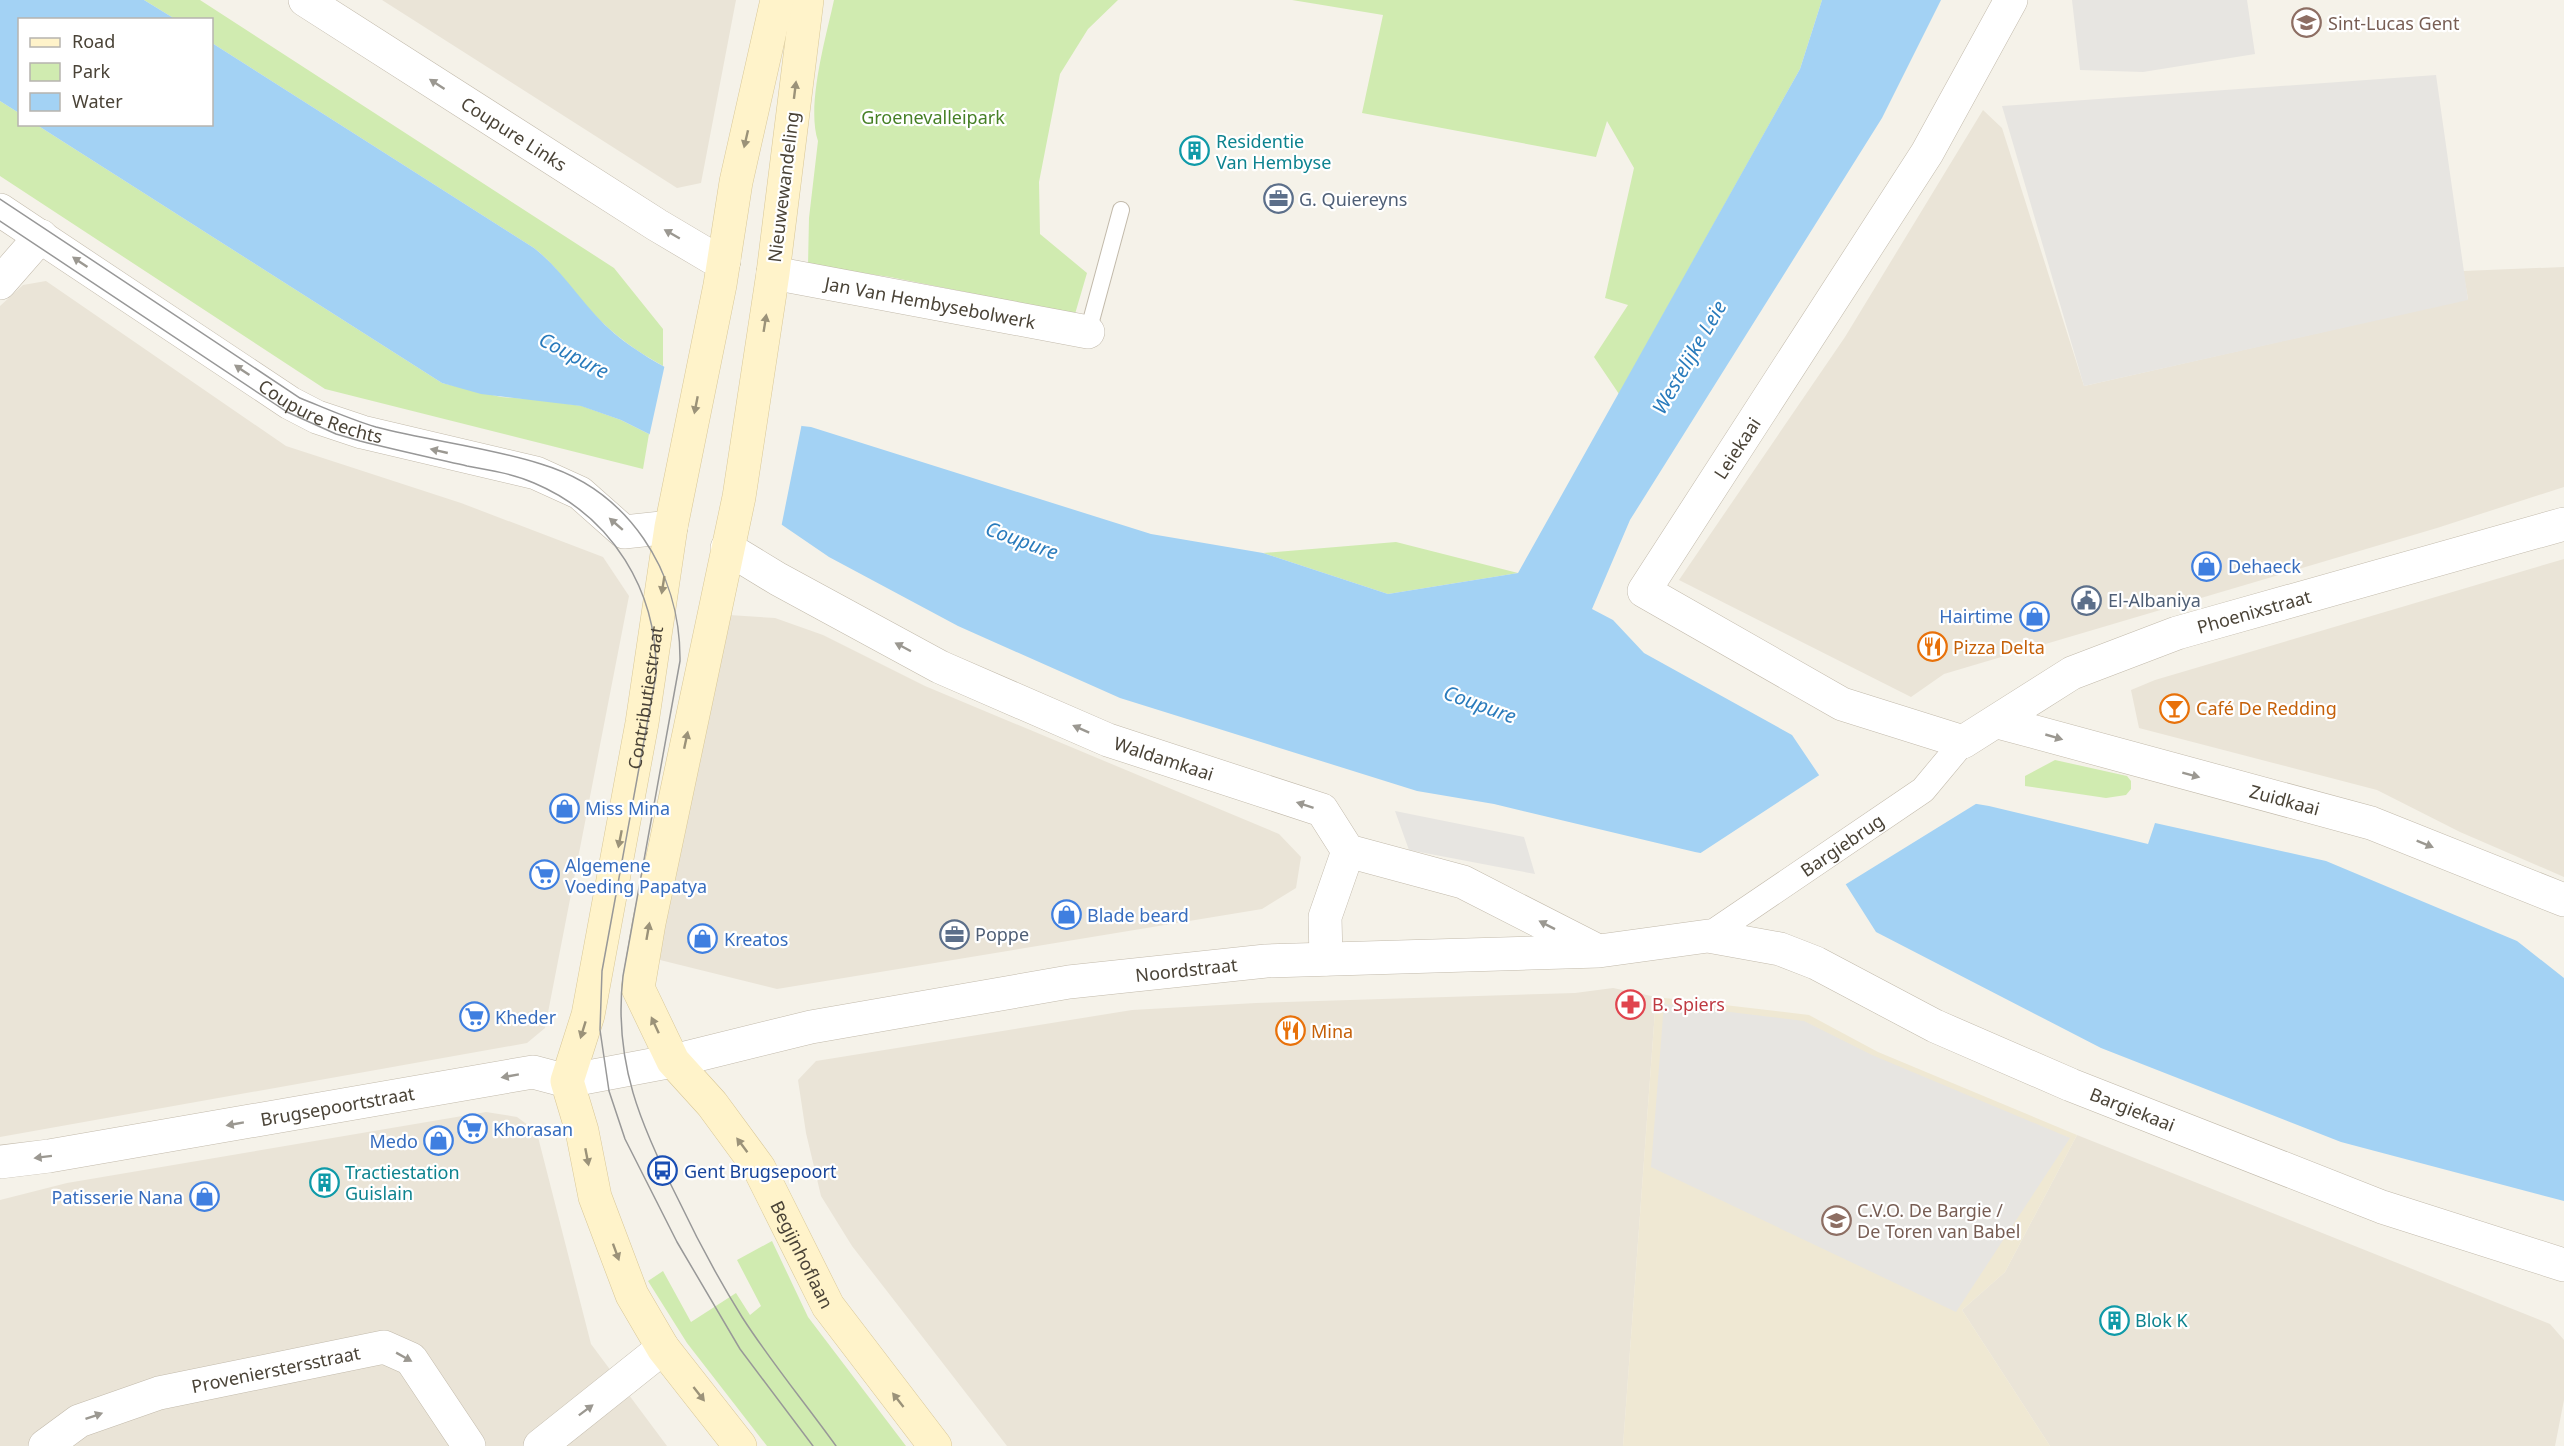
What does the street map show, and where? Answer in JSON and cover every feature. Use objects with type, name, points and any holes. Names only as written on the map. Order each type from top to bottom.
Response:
[{"type":"main road","points":[[724,261],[736,182],[777,0]]},
{"type":"main road","name":"Nieuwewandeling","points":[[727,548],[736,509],[773,273],[807,0]]},
{"type":"main road","name":"Contributiestraat","points":[[567,1080],[588,1015],[642,723],[671,527],[724,261]]},
{"type":"main road","points":[[673,1061],[638,988],[651,912],[727,548]]},
{"type":"main road","name":"Begijnhoflaan","points":[[673,1061],[712,1104],[759,1167],[828,1306],[935,1446]]},
{"type":"main road","points":[[567,1080],[582,1131],[595,1197],[632,1295],[663,1348],[740,1446]]},
{"type":"street","name":"Coupure Links","points":[[304,0],[657,225],[711,257],[724,261]]},
{"type":"street","name":"Leiekaai","points":[[1963,742],[1842,704],[1644,591],[1927,153],[2011,0]]},
{"type":"street","name":"Coupure Rechts","points":[[0,210],[290,403],[317,417],[362,432],[536,473],[580,493],[624,532],[671,527]]},
{"type":"street","points":[[0,283],[41,236]]},
{"type":"street","name":"Jan Van Hembysebolwerk","points":[[773,273],[1088,332]]},
{"type":"street","name":"Phoenixstraat","points":[[1963,742],[2073,673],[2177,633],[2564,524]]},
{"type":"street","name":"Waldamkaai","points":[[727,548],[778,579],[940,667],[1108,740],[1322,810],[1348,850]]},
{"type":"street","name":"Zuidkaai","points":[[1998,722],[2371,823],[2564,900]]},
{"type":"street","name":"Bargiebrug","points":[[1708,936],[1923,790],[1963,742]]},
{"type":"street","points":[[1326,959],[1325,917],[1348,850],[1463,882],[1599,951]]},
{"type":"street","name":"Noordstraat","points":[[673,1061],[811,1027],[1069,982],[1266,961],[1599,951],[1708,936]]},
{"type":"street","name":"Bargiekaai","points":[[1708,936],[1780,949],[1816,963],[1935,1026],[2071,1085],[2382,1207],[2564,1265]]},
{"type":"street","name":"Brugsepoortstraat","points":[[0,1162],[49,1156],[533,1072],[567,1080],[673,1061]]},
{"type":"street","name":"Provenierstersstraat","points":[[45,1446],[79,1421],[159,1393],[384,1347],[411,1359],[469,1446]]},
{"type":"street","points":[[540,1446],[663,1348]]},
{"type":"lane","points":[[1088,332],[1121,210]]},
{"type":"shaded area","points":[[382,0],[736,0],[701,183],[677,188]]},
{"type":"shaded area","points":[[2072,0],[2247,0],[2255,54],[2143,72],[2080,70]]},
{"type":"shaded area","points":[[2436,75],[2468,300],[2084,386],[2002,106]]},
{"type":"shaded area","points":[[1983,110],[2002,128],[2084,386],[2468,299],[2463,271],[2564,267],[2564,487],[2437,528],[1944,674],[1911,697],[1679,580],[1845,337]]},
{"type":"shaded area","points":[[46,281],[286,446],[461,503],[603,557],[629,596],[545,1028],[527,1043],[0,1137],[0,306],[23,285]]},
{"type":"shaded area","points":[[2564,559],[2564,877],[2460,832],[2377,790],[2139,728],[2131,690],[2155,680]]},
{"type":"shaded area","points":[[729,615],[775,618],[823,635],[925,686],[1279,834],[1301,857],[1296,888],[1262,909],[777,989],[656,959]]},
{"type":"shaded area","points":[[1395,811],[1524,837],[1535,874],[1409,850]]},
{"type":"shaded area","points":[[1613,988],[1656,997],[1623,1446],[1007,1446],[852,1246],[821,1196],[806,1133],[798,1080],[816,1061],[1132,1010],[1256,1003],[1575,993]]},
{"type":"shaded area","name":"C.V.O. De Bargie / De Toren van Babel","points":[[1656,997],[1809,1015],[1878,1052],[2077,1135],[2005,1272],[1962,1310],[2050,1446],[1623,1446]]},
{"type":"shaded area","points":[[1664,1004],[1804,1021],[1872,1055],[2070,1138],[1956,1312],[1651,1167]]},
{"type":"shaded area","points":[[486,1112],[517,1117],[532,1128],[538,1137],[591,1344],[667,1446],[0,1446],[0,1200],[67,1183]]},
{"type":"shaded area","points":[[2077,1135],[2550,1324],[2564,1340],[2564,1400],[2555,1446],[2050,1446],[1962,1310],[2005,1272]]},
{"type":"green space","points":[[144,0],[200,0],[614,268],[663,329],[663,366],[635,349],[609,329],[585,305],[543,255],[534,248],[213,44],[213,18],[173,18]]},
{"type":"green space","name":"Groenevalleipark","points":[[834,0],[1118,0],[1088,29],[1060,74],[1039,182],[1040,234],[1087,273],[1075,314],[890,277],[808,265],[809,218],[818,141],[814,109],[822,52]]},
{"type":"green space","points":[[1292,0],[1822,0],[1800,69],[1619,394],[1594,357],[1628,305],[1605,298],[1634,168],[1607,121],[1596,157],[1362,113],[1383,15]]},
{"type":"green space","points":[[0,101],[18,112],[18,126],[39,126],[442,383],[501,397],[582,406],[621,420],[649,434],[643,469],[325,389],[0,176]]},
{"type":"green space","points":[[1396,542],[1518,573],[1388,594],[1263,553]]},
{"type":"green space","points":[[2055,760],[2127,776],[2131,781],[2131,789],[2126,795],[2106,798],[2025,786],[2025,776]]},
{"type":"green space","points":[[772,1241],[808,1317],[906,1446],[767,1446],[687,1343],[648,1281],[663,1271],[691,1322],[736,1293],[750,1315],[761,1306],[737,1260]]},
{"type":"water","points":[[0,0],[144,0],[173,18],[18,18],[18,112],[0,101]]},
{"type":"water","points":[[1822,0],[1941,0],[1882,118],[1630,520],[1592,609],[1613,620],[1644,653],[1792,735],[1821,778],[1989,806],[2148,844],[2155,823],[2326,861],[2517,941],[2564,978],[2564,1201],[2341,1142],[2101,1048],[1876,932],[1843,880],[1695,852],[1494,804],[1417,791],[1120,698],[958,626],[829,557],[649,434],[621,420],[581,406],[481,394],[442,383],[39,126],[213,126],[213,44],[534,248],[615,334],[658,363],[681,375],[802,426],[1151,534],[1263,553],[1388,594],[1518,573],[1800,69]]},
{"type":"pier","points":[[665,364],[802,423],[781,528],[649,437]]},
{"type":"pier","points":[[1821,774],[1979,802],[1843,886],[1841,883],[1696,856]]},
{"type":"tram line","points":[[0,199],[300,398],[376,427],[521,458],[572,476],[600,493],[644,538],[671,596],[678,628],[680,661],[623,976],[622,1037],[626,1065],[633,1093],[653,1146],[709,1260],[753,1334],[836,1446]]},
{"type":"tram line","points":[[0,221],[287,412],[336,434],[360,441],[518,477],[534,483],[562,497],[586,515],[607,536],[625,560],[639,586],[649,614],[655,644],[656,675],[602,971],[600,1030],[609,1091],[625,1139],[677,1242],[740,1349],[813,1446]]},
{"type":"place","name":"Sint-Lucas Gent","points":[[2307,23]]},
{"type":"place","name":"Residentie Van Hembyse","points":[[1195,151]]},
{"type":"place","name":"G. Quiereyns","points":[[1278,199]]},
{"type":"place","name":"Dehaeck","points":[[2207,566]]},
{"type":"place","name":"El-Albaniya","points":[[2087,600]]},
{"type":"place","name":"Hairtime","points":[[2034,616]]},
{"type":"place","name":"Pizza Delta","points":[[1932,647]]},
{"type":"place","name":"Café De Redding","points":[[2175,708]]},
{"type":"place","name":"Miss Mina","points":[[564,808]]},
{"type":"place","name":"Algemene Voeding Papatya","points":[[544,875]]},
{"type":"place","name":"Blade beard","points":[[1066,915]]},
{"type":"place","name":"Poppe","points":[[954,934]]},
{"type":"place","name":"Kreatos","points":[[703,939]]},
{"type":"place","name":"B. Spiers","points":[[1631,1004]]},
{"type":"place","name":"Kheder","points":[[474,1017]]},
{"type":"place","name":"Mina","points":[[1290,1031]]},
{"type":"place","name":"Khorasan","points":[[472,1129]]},
{"type":"place","name":"Medo","points":[[439,1141]]},
{"type":"place","name":"Gent Brugsepoort","points":[[663,1171]]},
{"type":"place","name":"Tractiestation Guislain","points":[[324,1182]]},
{"type":"place","name":"Patisserie Nana","points":[[204,1197]]},
{"type":"place","name":"C.V.O. De Bargie / De Toren van Babel","points":[[1836,1220]]},
{"type":"place","name":"Blok K","points":[[2114,1320]]},
{"type":"water label","name":"Coupure","points":[[574,355]]},
{"type":"water label","name":"Westelijke Leie","points":[[1689,357]]},
{"type":"water label","name":"Coupure","points":[[1022,540]]},
{"type":"water label","name":"Coupure","points":[[1480,704]]}]
